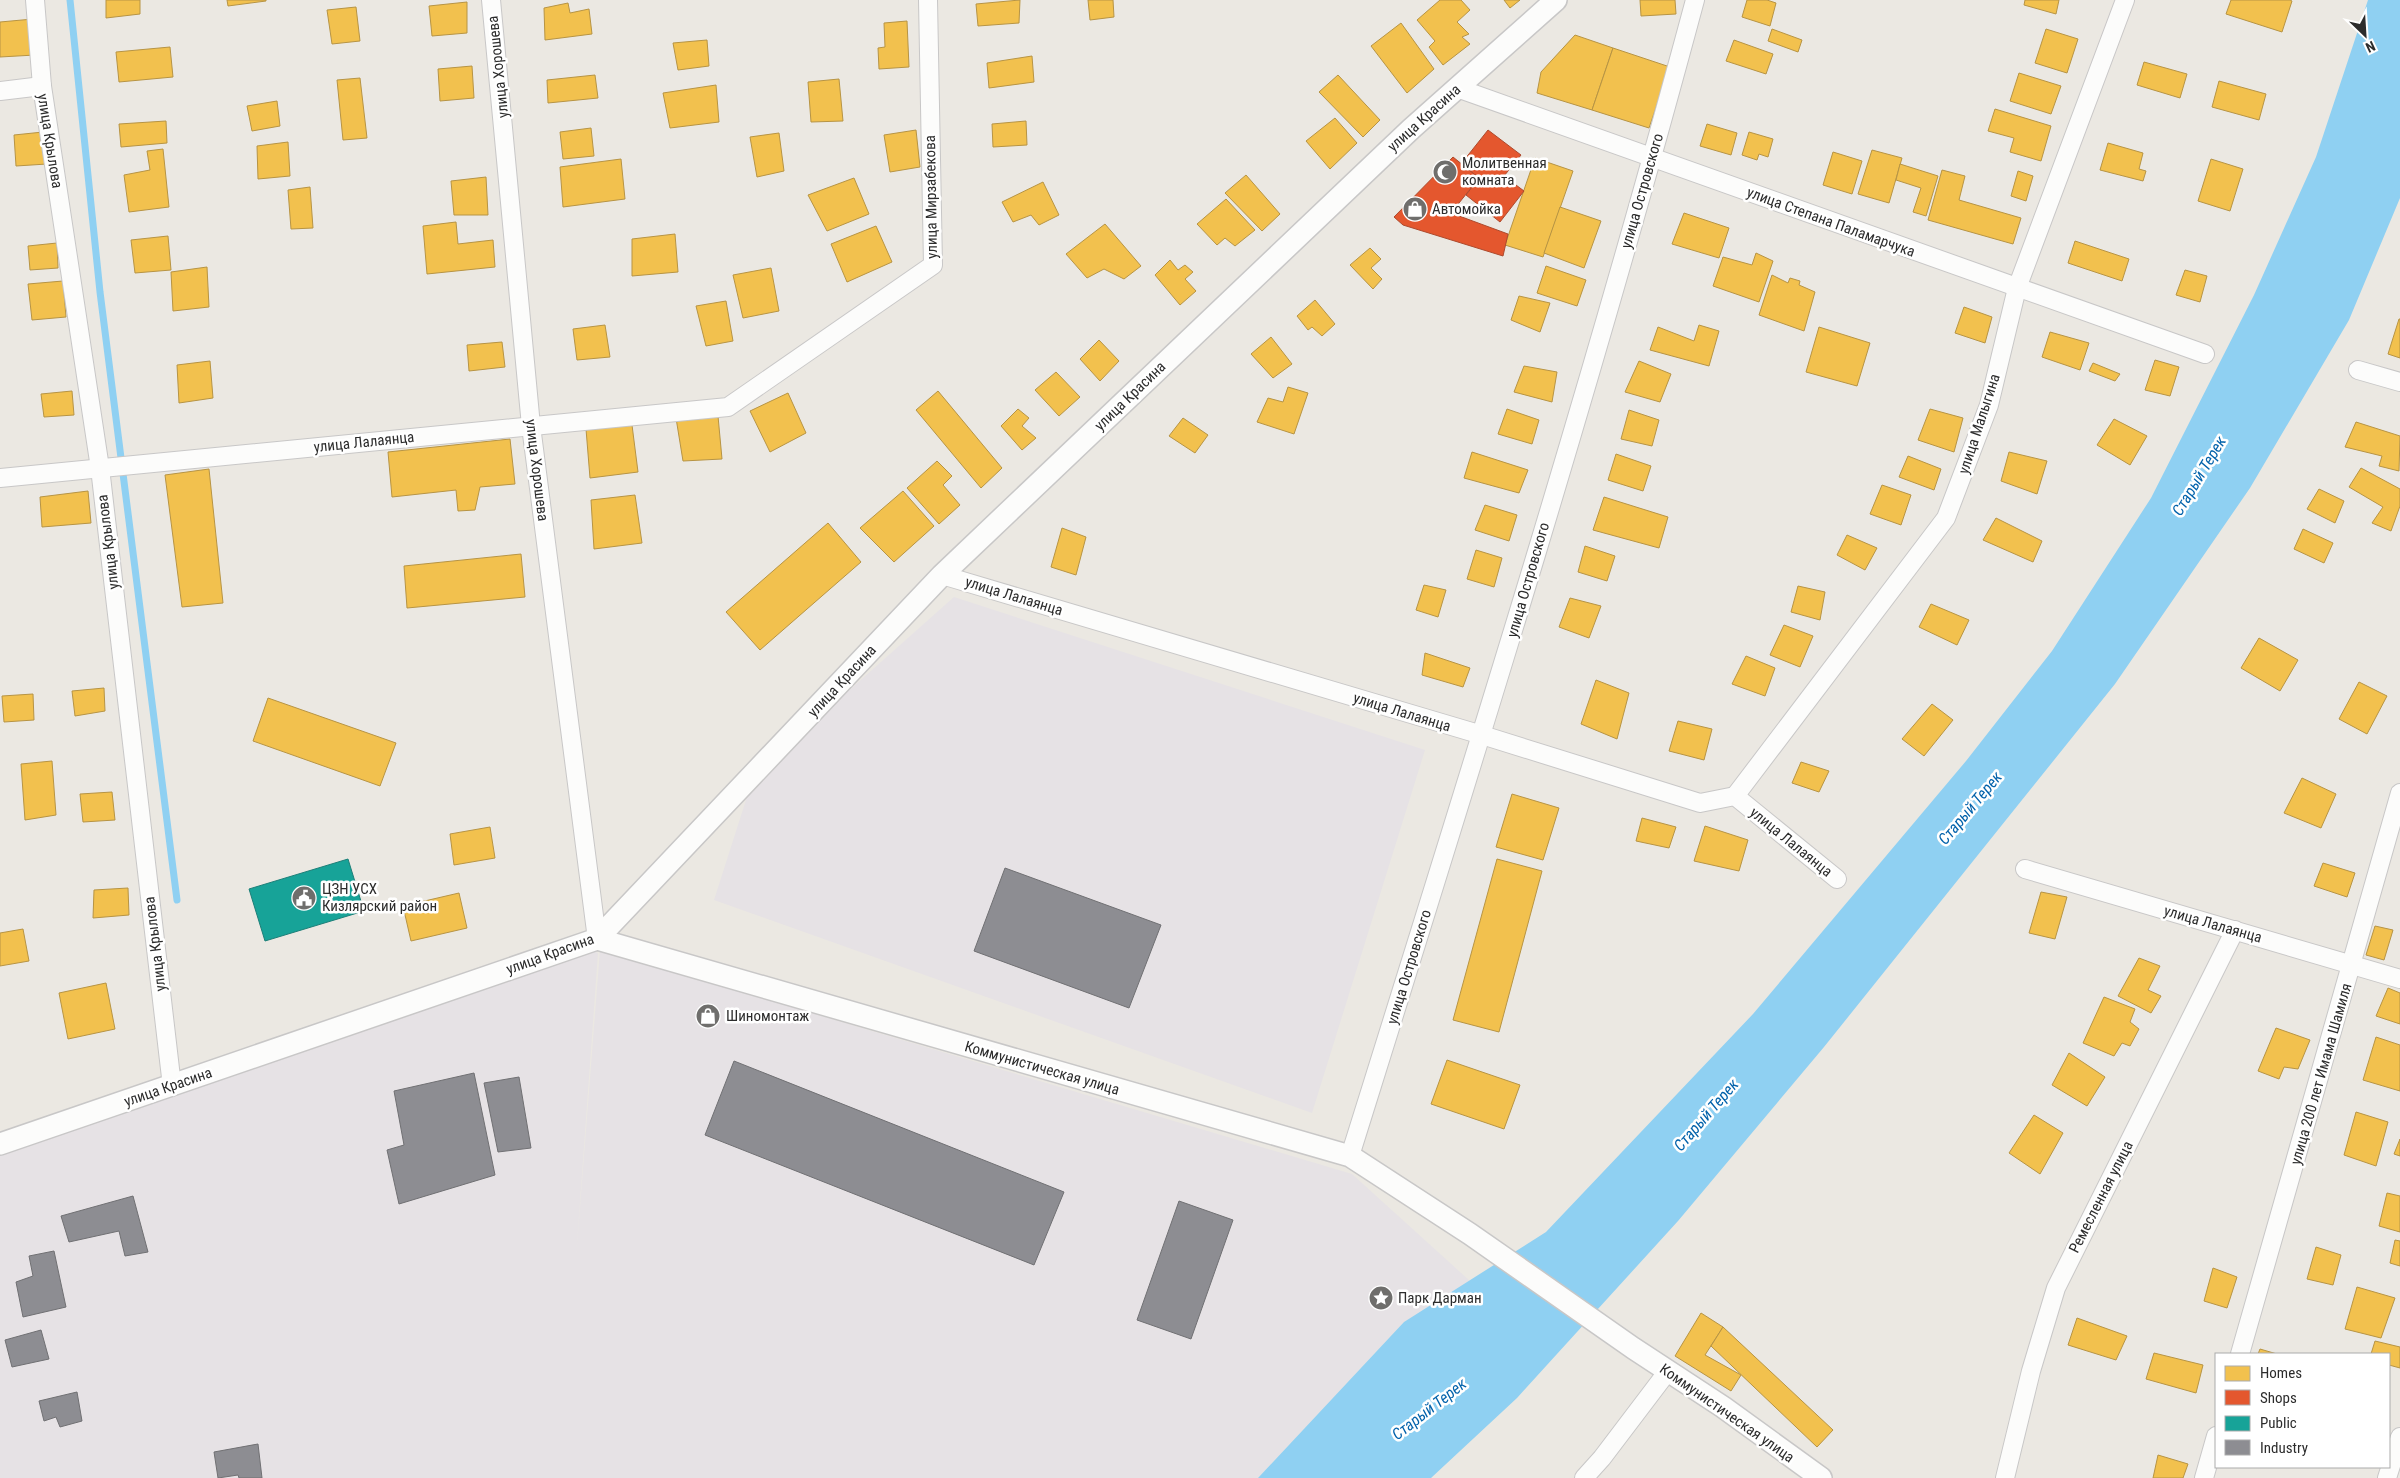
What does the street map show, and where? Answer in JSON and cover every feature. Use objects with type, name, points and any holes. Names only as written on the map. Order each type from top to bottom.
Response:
[{"type":"street","name":"улица Крылова","points":[[35,0],[42,86],[100,468],[172,1086]]},
{"type":"street","name":"улица Хорошева","points":[[491,0],[531,426],[597,939]]},
{"type":"street","name":"улица Мирзабекова","points":[[728,407],[932,265],[928,0]]},
{"type":"street","name":"улица Красина","points":[[0,1144],[597,939],[942,575],[1411,129],[1556,0]]},
{"type":"street","name":"улица Островского","points":[[1350,1156],[1482,735],[1652,158],[1695,0]]},
{"type":"street","name":"улица Малыгина","points":[[1735,796],[1946,518],[1989,405],[2017,288],[2125,0]]},
{"type":"street","points":[[0,91],[42,86]]},
{"type":"street","name":"улица Степана Паламарчука","points":[[1457,88],[2205,354]]},
{"type":"street","points":[[2358,370],[2400,382]]},
{"type":"street","name":"улица Лалаянца","points":[[0,478],[728,407]]},
{"type":"street","name":"улица Лалаянца","points":[[942,575],[1482,735],[1700,803],[1735,796],[1837,880]]},
{"type":"street","name":"улица 200 лет Имама Шамиля","points":[[2240,1353],[2400,793]]},
{"type":"street","name":"улица Лалаянца","points":[[2025,869],[2400,979]]},
{"type":"street","name":"Ремесленная улица","points":[[2005,1478],[2031,1371],[2056,1288],[2235,930]]},
{"type":"street","name":"Коммунистическая улица","points":[[597,939],[1350,1156],[1470,1234],[1633,1348],[1723,1407],[1821,1478]]},
{"type":"street","points":[[1584,1478],[1602,1458],[1668,1371]]},
{"type":"street","points":[[2387,1478],[2400,1437]]},
{"type":"street","points":[[2204,1478],[2215,1440]]},
{"type":"shaded area","points":[[954,597],[1425,750],[1312,1113],[714,900],[754,775]]},
{"type":"shaded area","points":[[581,946],[598,953],[576,1258],[600,950],[1352,1174],[1470,1281],[1404,1322],[1258,1478],[0,1478],[0,1143]]},
{"type":"water","name":"Старый Терек","points":[[2368,0],[2400,0],[2400,198],[2349,320],[2250,488],[2115,684],[1824,1047],[1678,1221],[1517,1398],[1431,1478],[1258,1478],[1404,1322],[1546,1232],[1753,1014],[1966,761],[2052,651],[2151,498],[2254,295],[2316,157]]},
{"type":"building: Homes","points":[[106,0],[140,0],[140,14],[106,18]]},
{"type":"building: Homes","points":[[227,0],[266,0],[266,1],[228,6]]},
{"type":"building: Homes","points":[[1020,0],[1019,23],[978,26],[976,4]]},
{"type":"building: Homes","points":[[1088,0],[1113,0],[1114,17],[1090,20]]},
{"type":"building: Homes","points":[[1440,0],[1461,0],[1470,10],[1457,22],[1469,34],[1462,37],[1470,44],[1443,65],[1429,47],[1435,41],[1417,20]]},
{"type":"building: Homes","points":[[1504,0],[1520,0],[1510,8]]},
{"type":"building: Homes","points":[[1640,0],[1675,0],[1676,14],[1641,16]]},
{"type":"building: Homes","points":[[1747,0],[1767,0],[1776,3],[1770,26],[1742,17]]},
{"type":"building: Homes","points":[[2025,0],[2059,0],[2056,14],[2024,5]]},
{"type":"building: Homes","points":[[2231,0],[2292,1],[2282,32],[2226,14]]},
{"type":"building: Homes","points":[[467,2],[467,33],[432,36],[429,6]]},
{"type":"building: Homes","points":[[568,3],[570,13],[589,9],[592,34],[545,40],[544,8]]},
{"type":"building: Homes","points":[[356,7],[360,41],[332,44],[327,10]]},
{"type":"building: Homes","points":[[33,19],[35,55],[0,57],[0,22]]},
{"type":"building: Homes","points":[[907,21],[909,67],[879,69],[878,48],[885,47],[884,23]]},
{"type":"building: Homes","points":[[1401,23],[1434,69],[1407,93],[1371,46]]},
{"type":"building: Homes","points":[[1772,29],[1802,40],[1798,52],[1768,41]]},
{"type":"building: Homes","points":[[2046,29],[2078,39],[2067,73],[2035,63]]},
{"type":"building: Homes","points":[[1575,35],[1613,48],[1592,110],[1537,93],[1541,72]]},
{"type":"building: Homes","points":[[707,40],[709,66],[678,70],[673,43]]},
{"type":"building: Homes","points":[[1734,40],[1773,54],[1766,74],[1726,61]]},
{"type":"building: Homes","points":[[170,47],[173,77],[119,82],[116,52]]},
{"type":"building: Homes","points":[[1613,48],[1670,67],[1649,128],[1592,110]]},
{"type":"building: Homes","points":[[1032,56],[1034,82],[989,88],[987,63]]},
{"type":"building: Homes","points":[[2144,62],[2187,74],[2180,98],[2137,85]]},
{"type":"building: Homes","points":[[472,66],[474,98],[440,101],[438,69]]},
{"type":"building: Homes","points":[[2019,73],[2061,86],[2051,114],[2010,101]]},
{"type":"building: Homes","points":[[595,75],[598,98],[548,103],[547,80]]},
{"type":"building: Homes","points":[[1338,75],[1380,120],[1363,137],[1319,92]]},
{"type":"building: Homes","points":[[360,78],[367,138],[343,140],[337,80]]},
{"type":"building: Homes","points":[[839,79],[843,121],[811,122],[808,82]]},
{"type":"building: Homes","points":[[2219,81],[2266,94],[2259,120],[2212,107]]},
{"type":"building: Homes","points":[[716,85],[719,122],[670,128],[663,93]]},
{"type":"building: Homes","points":[[277,101],[280,126],[252,131],[247,106]]},
{"type":"building: Homes","points":[[1995,109],[2051,126],[2041,161],[2010,152],[2014,138],[1988,131]]},
{"type":"building: Homes","points":[[1335,118],[1357,143],[1330,169],[1306,141]]},
{"type":"building: Homes","points":[[166,121],[167,143],[121,147],[119,124]]},
{"type":"building: Homes","points":[[1026,121],[1027,145],[993,147],[992,124]]},
{"type":"building: Homes","points":[[1707,124],[1737,133],[1731,155],[1700,146]]},
{"type":"building: Homes","points":[[591,128],[594,156],[563,159],[560,132]]},
{"type":"building: Homes","points":[[916,130],[920,167],[890,172],[884,135]]},
{"type":"building: Homes","points":[[43,132],[47,164],[16,166],[14,135]]},
{"type":"building: Homes","points":[[1749,132],[1773,139],[1768,157],[1759,154],[1757,160],[1742,155]]},
{"type":"building: Homes","points":[[779,133],[784,171],[757,177],[750,137]]},
{"type":"building: Homes","points":[[288,142],[290,176],[258,179],[257,146]]},
{"type":"building: Homes","points":[[2108,143],[2143,153],[2139,169],[2146,171],[2143,181],[2100,170]]},
{"type":"building: Homes","points":[[163,149],[169,207],[129,212],[124,175],[150,170],[147,151]]},
{"type":"building: Homes","points":[[1872,150],[1902,158],[1889,203],[1858,194]]},
{"type":"building: Homes","points":[[1833,152],[1862,161],[1852,194],[1823,185]]},
{"type":"building: Homes","points":[[1535,158],[1573,171],[1543,257],[1505,245]]},
{"type":"building: Homes","points":[[621,159],[625,199],[563,207],[560,167]]},
{"type":"building: Homes","points":[[2211,159],[2243,169],[2230,211],[2198,201]]},
{"type":"building: Homes","points":[[1900,164],[1938,176],[1926,216],[1913,212],[1921,188],[1896,180]]},
{"type":"building: Homes","points":[[1942,170],[1965,176],[1959,200],[2021,218],[2013,244],[1928,220]]},
{"type":"building: Homes","points":[[2018,171],[2033,176],[2026,201],[2011,196]]},
{"type":"building: Homes","points":[[1246,175],[1280,214],[1262,231],[1225,193]]},
{"type":"building: Homes","points":[[486,177],[488,215],[454,215],[451,181]]},
{"type":"building: Homes","points":[[854,178],[869,214],[827,231],[808,195]]},
{"type":"building: Homes","points":[[1043,182],[1059,215],[1039,225],[1031,215],[1013,222],[1002,202]]},
{"type":"building: Homes","points":[[310,187],[313,228],[291,229],[288,190]]},
{"type":"building: Homes","points":[[1226,199],[1255,230],[1235,246],[1225,238],[1217,245],[1197,224]]},
{"type":"building: Homes","points":[[1560,207],[1601,221],[1584,268],[1544,253]]},
{"type":"building: Homes","points":[[1684,213],[1729,228],[1719,258],[1672,244]]},
{"type":"building: Homes","points":[[456,222],[458,244],[493,240],[495,267],[427,274],[423,226]]},
{"type":"building: Homes","points":[[1105,224],[1141,266],[1124,279],[1104,269],[1087,278],[1066,254]]},
{"type":"building: Homes","points":[[876,226],[892,262],[847,282],[831,244]]},
{"type":"building: Homes","points":[[675,234],[678,272],[632,276],[632,239]]},
{"type":"building: Homes","points":[[168,236],[171,270],[135,273],[131,240]]},
{"type":"building: Homes","points":[[2075,241],[2129,259],[2122,281],[2068,263]]},
{"type":"building: Homes","points":[[57,243],[58,268],[30,270],[28,246]]},
{"type":"building: Homes","points":[[1370,248],[1381,259],[1371,268],[1382,279],[1373,289],[1350,265]]},
{"type":"building: Homes","points":[[1756,253],[1773,261],[1759,302],[1713,286],[1723,257],[1752,265]]},
{"type":"building: Homes","points":[[1170,260],[1178,270],[1185,265],[1193,272],[1185,279],[1196,291],[1180,305],[1155,275]]},
{"type":"building: Homes","points":[[1546,266],[1586,280],[1577,306],[1537,293]]},
{"type":"building: Homes","points":[[207,267],[209,307],[173,311],[171,272]]},
{"type":"building: Homes","points":[[771,268],[779,311],[743,318],[733,275]]},
{"type":"building: Homes","points":[[2185,270],[2207,276],[2200,302],[2176,295]]},
{"type":"building: Homes","points":[[1772,275],[1788,283],[1790,278],[1800,281],[1799,285],[1815,292],[1804,331],[1759,315]]},
{"type":"building: Homes","points":[[63,281],[66,317],[32,320],[28,284]]},
{"type":"building: Homes","points":[[1519,296],[1550,303],[1540,332],[1511,320]]},
{"type":"building: Homes","points":[[1315,300],[1335,324],[1322,336],[1312,327],[1308,330],[1297,316]]},
{"type":"building: Homes","points":[[726,301],[733,341],[706,346],[696,306]]},
{"type":"building: Homes","points":[[1964,307],[1992,317],[1985,343],[1955,333]]},
{"type":"building: Homes","points":[[2400,319],[2400,358],[2388,354]]},
{"type":"building: Homes","points":[[605,325],[610,357],[577,360],[573,329]]},
{"type":"building: Homes","points":[[1699,325],[1719,331],[1709,366],[1650,350],[1658,327],[1694,341]]},
{"type":"building: Homes","points":[[1819,327],[1870,343],[1857,386],[1806,372]]},
{"type":"building: Homes","points":[[2050,332],[2089,343],[2080,370],[2042,357]]},
{"type":"building: Homes","points":[[1271,337],[1292,364],[1273,378],[1251,354]]},
{"type":"building: Homes","points":[[1099,340],[1119,361],[1100,381],[1080,359]]},
{"type":"building: Homes","points":[[502,342],[505,367],[469,371],[467,345]]},
{"type":"building: Homes","points":[[2155,360],[2179,367],[2170,396],[2145,390]]},
{"type":"building: Homes","points":[[210,361],[213,398],[179,403],[177,365]]},
{"type":"building: Homes","points":[[1639,361],[1671,374],[1660,402],[1625,392]]},
{"type":"building: Homes","points":[[2093,363],[2120,374],[2115,381],[2089,371]]},
{"type":"building: Homes","points":[[1524,366],[1557,372],[1552,402],[1514,392]]},
{"type":"building: Homes","points":[[1056,372],[1080,397],[1059,416],[1035,390]]},
{"type":"building: Homes","points":[[1288,387],[1308,393],[1294,434],[1257,422],[1268,398],[1283,402]]},
{"type":"building: Homes","points":[[72,391],[74,415],[44,417],[41,394]]},
{"type":"building: Homes","points":[[938,391],[1002,468],[981,488],[916,410]]},
{"type":"building: Homes","points":[[788,393],[806,433],[770,452],[750,411]]},
{"type":"building: Homes","points":[[1018,409],[1029,418],[1022,426],[1036,438],[1022,450],[1001,426]]},
{"type":"building: Homes","points":[[1507,409],[1539,420],[1532,444],[1498,434]]},
{"type":"building: Homes","points":[[1930,409],[1963,418],[1954,452],[1918,440]]},
{"type":"building: Homes","points":[[1629,410],[1659,420],[1652,446],[1621,439]]},
{"type":"building: Homes","points":[[718,416],[722,459],[683,461],[676,418]]},
{"type":"building: Homes","points":[[1183,418],[1208,435],[1195,453],[1169,436]]},
{"type":"building: Homes","points":[[2114,419],[2147,436],[2130,465],[2097,445]]},
{"type":"building: Homes","points":[[2356,422],[2400,436],[2399,471],[2379,466],[2382,456],[2345,447]]},
{"type":"building: Homes","points":[[632,425],[638,472],[590,478],[586,429]]},
{"type":"building: Homes","points":[[510,439],[515,484],[480,487],[475,510],[458,511],[456,490],[392,497],[388,452]]},
{"type":"building: Homes","points":[[1472,452],[1528,470],[1519,493],[1464,478]]},
{"type":"building: Homes","points":[[2009,452],[2047,461],[2037,494],[2001,481]]},
{"type":"building: Homes","points":[[1616,454],[1651,466],[1643,491],[1608,480]]},
{"type":"building: Homes","points":[[1908,456],[1941,469],[1934,490],[1899,477]]},
{"type":"building: Homes","points":[[937,461],[952,476],[943,485],[960,505],[939,524],[907,488]]},
{"type":"building: Homes","points":[[2361,468],[2400,489],[2400,506],[2391,531],[2372,523],[2383,507],[2349,487]]},
{"type":"building: Homes","points":[[209,469],[223,603],[182,607],[165,475]]},
{"type":"building: Homes","points":[[1882,485],[1911,495],[1901,525],[1870,514]]},
{"type":"building: Homes","points":[[2319,489],[2344,501],[2335,523],[2307,509]]},
{"type":"building: Homes","points":[[88,491],[91,523],[42,527],[40,497]]},
{"type":"building: Homes","points":[[903,491],[934,526],[894,562],[860,528]]},
{"type":"building: Homes","points":[[635,495],[642,543],[594,549],[591,500]]},
{"type":"building: Homes","points":[[1604,497],[1668,517],[1659,548],[1593,530]]},
{"type":"building: Homes","points":[[1485,505],[1517,515],[1509,541],[1475,530]]},
{"type":"building: Homes","points":[[1996,518],[2042,541],[2033,562],[1983,540]]},
{"type":"building: Homes","points":[[828,523],[861,562],[760,650],[726,612]]},
{"type":"building: Homes","points":[[1062,528],[1086,537],[1076,575],[1051,567]]},
{"type":"building: Homes","points":[[2303,529],[2333,543],[2324,563],[2294,549]]},
{"type":"building: Homes","points":[[1847,535],[1877,548],[1865,570],[1837,555]]},
{"type":"building: Homes","points":[[1585,546],[1615,556],[1607,581],[1578,572]]},
{"type":"building: Homes","points":[[1476,550],[1502,558],[1494,587],[1467,579]]},
{"type":"building: Homes","points":[[521,554],[525,597],[407,608],[404,566]]},
{"type":"building: Homes","points":[[1424,585],[1446,590],[1438,617],[1416,610]]},
{"type":"building: Homes","points":[[1798,586],[1825,592],[1820,620],[1791,612]]},
{"type":"building: Homes","points":[[1570,598],[1601,606],[1589,638],[1559,627]]},
{"type":"building: Homes","points":[[1931,604],[1969,620],[1957,645],[1919,627]]},
{"type":"building: Homes","points":[[1784,625],[1813,636],[1800,667],[1770,655]]},
{"type":"building: Homes","points":[[2259,638],[2298,660],[2280,691],[2241,668]]},
{"type":"building: Homes","points":[[1425,653],[1470,668],[1463,687],[1422,675]]},
{"type":"building: Homes","points":[[1746,656],[1775,668],[1765,696],[1732,684]]},
{"type":"building: Homes","points":[[1596,680],[1629,693],[1617,739],[1581,724]]},
{"type":"building: Homes","points":[[2359,682],[2387,696],[2367,734],[2339,719]]},
{"type":"building: Homes","points":[[104,688],[105,711],[75,716],[72,691]]},
{"type":"building: Homes","points":[[33,694],[34,720],[4,722],[2,696]]},
{"type":"building: Homes","points":[[268,698],[396,743],[380,786],[253,741]]},
{"type":"building: Homes","points":[[1932,704],[1953,720],[1924,756],[1902,739]]},
{"type":"building: Homes","points":[[1678,721],[1712,729],[1704,760],[1669,751]]},
{"type":"building: Homes","points":[[52,761],[56,815],[25,820],[21,764]]},
{"type":"building: Homes","points":[[1801,762],[1829,771],[1819,792],[1792,783]]},
{"type":"building: Homes","points":[[2302,778],[2336,794],[2321,828],[2284,813]]},
{"type":"building: Homes","points":[[112,792],[115,820],[83,822],[80,794]]},
{"type":"building: Homes","points":[[1512,794],[1559,808],[1543,860],[1496,847]]},
{"type":"building: Homes","points":[[1642,818],[1676,827],[1669,848],[1636,841]]},
{"type":"building: Homes","points":[[1705,826],[1748,840],[1739,871],[1694,861]]},
{"type":"building: Homes","points":[[490,827],[495,858],[454,865],[450,834]]},
{"type":"building: Homes","points":[[1497,859],[1542,871],[1499,1032],[1453,1020]]},
{"type":"building: Homes","points":[[2323,863],[2355,873],[2347,897],[2314,886]]},
{"type":"building: Homes","points":[[128,888],[129,915],[93,918],[94,890]]},
{"type":"building: Homes","points":[[2041,892],[2067,897],[2055,939],[2029,933]]},
{"type":"building: Homes","points":[[459,893],[467,928],[411,941],[403,906]]},
{"type":"building: Homes","points":[[2375,926],[2393,930],[2384,960],[2366,955]]},
{"type":"building: Homes","points":[[23,929],[29,961],[0,966],[0,933]]},
{"type":"building: Homes","points":[[2139,958],[2160,966],[2148,990],[2161,996],[2151,1013],[2118,996]]},
{"type":"building: Homes","points":[[106,983],[115,1029],[68,1039],[59,993]]},
{"type":"building: Homes","points":[[2388,988],[2400,993],[2400,1024],[2376,1016]]},
{"type":"building: Homes","points":[[2104,997],[2135,1009],[2130,1022],[2139,1029],[2130,1046],[2122,1043],[2114,1056],[2083,1043]]},
{"type":"building: Homes","points":[[2276,1028],[2310,1040],[2298,1069],[2284,1067],[2279,1079],[2258,1071]]},
{"type":"building: Homes","points":[[2376,1037],[2400,1045],[2400,1091],[2363,1080]]},
{"type":"building: Homes","points":[[2069,1053],[2105,1077],[2087,1106],[2052,1085]]},
{"type":"building: Homes","points":[[1447,1060],[1520,1085],[1504,1129],[1431,1104]]},
{"type":"building: Homes","points":[[2356,1112],[2388,1122],[2376,1166],[2344,1155]]},
{"type":"building: Homes","points":[[2034,1115],[2063,1133],[2040,1174],[2009,1153]]},
{"type":"building: Homes","points":[[2400,1139],[2400,1156],[2394,1154]]},
{"type":"building: Homes","points":[[2387,1193],[2400,1196],[2400,1232],[2379,1226]]},
{"type":"building: Homes","points":[[2395,1240],[2400,1241],[2400,1266],[2390,1263]]},
{"type":"building: Homes","points":[[2316,1247],[2341,1255],[2333,1285],[2307,1279]]},
{"type":"building: Homes","points":[[2213,1268],[2237,1277],[2227,1308],[2204,1301]]},
{"type":"building: Homes","points":[[2357,1287],[2395,1298],[2381,1338],[2345,1329]]},
{"type":"building: Homes","points":[[1701,1313],[1723,1327],[1705,1355],[1741,1375],[1731,1391],[1675,1356]]},
{"type":"building: Homes","points":[[2077,1318],[2127,1336],[2116,1360],[2068,1345]]},
{"type":"building: Homes","points":[[1723,1327],[1833,1430],[1817,1447],[1711,1346]]},
{"type":"building: Homes","points":[[2375,1341],[2400,1347],[2400,1368],[2390,1365],[2390,1353],[2371,1353]]},
{"type":"building: Homes","points":[[2260,1349],[2274,1353],[2258,1353]]},
{"type":"building: Homes","points":[[2154,1353],[2203,1365],[2196,1393],[2146,1379]]},
{"type":"building: Homes","points":[[2158,1455],[2188,1464],[2183,1478],[2153,1478]]},
{"type":"building: Shops","points":[[1488,130],[1521,155],[1504,176],[1524,191],[1500,222],[1466,195],[1479,178],[1461,164]]},
{"type":"building: Shops","points":[[1453,157],[1479,178],[1451,213],[1508,234],[1503,256],[1403,225],[1394,217]]},
{"type":"building: Public","points":[[348,859],[364,911],[265,941],[249,889]]},
{"type":"building: Industry","points":[[1005,868],[1161,925],[1129,1008],[974,951]]},
{"type":"building: Industry","points":[[734,1061],[1064,1192],[1034,1265],[705,1135]]},
{"type":"building: Industry","points":[[474,1073],[495,1175],[399,1204],[387,1150],[404,1145],[394,1091]]},
{"type":"building: Industry","points":[[519,1077],[531,1148],[498,1152],[484,1083]]},
{"type":"building: Industry","points":[[133,1196],[148,1252],[125,1256],[119,1231],[69,1242],[61,1216]]},
{"type":"building: Industry","points":[[1179,1201],[1233,1220],[1191,1339],[1137,1320]]},
{"type":"building: Industry","points":[[54,1251],[66,1307],[23,1317],[16,1282],[33,1276],[29,1256]]},
{"type":"building: Industry","points":[[41,1330],[49,1359],[12,1367],[5,1340]]},
{"type":"building: Industry","points":[[77,1392],[82,1421],[60,1427],[56,1417],[44,1421],[39,1401]]},
{"type":"building: Industry","points":[[258,1444],[262,1478],[239,1478],[238,1475],[218,1478],[214,1452]]},
{"type":"waterway","points":[[70,0],[100,292],[177,900]]},
{"type":"place","name":"Молитвенная комната","points":[[1445,172]]},
{"type":"place","name":"Автомойка","points":[[1415,209]]},
{"type":"place","name":"ЦЗН УСХ Кизлярский район","points":[[304,898]]},
{"type":"place","name":"Шиномонтаж","points":[[708,1016]]},
{"type":"place","name":"Парк Дарман","points":[[1381,1298]]}]
